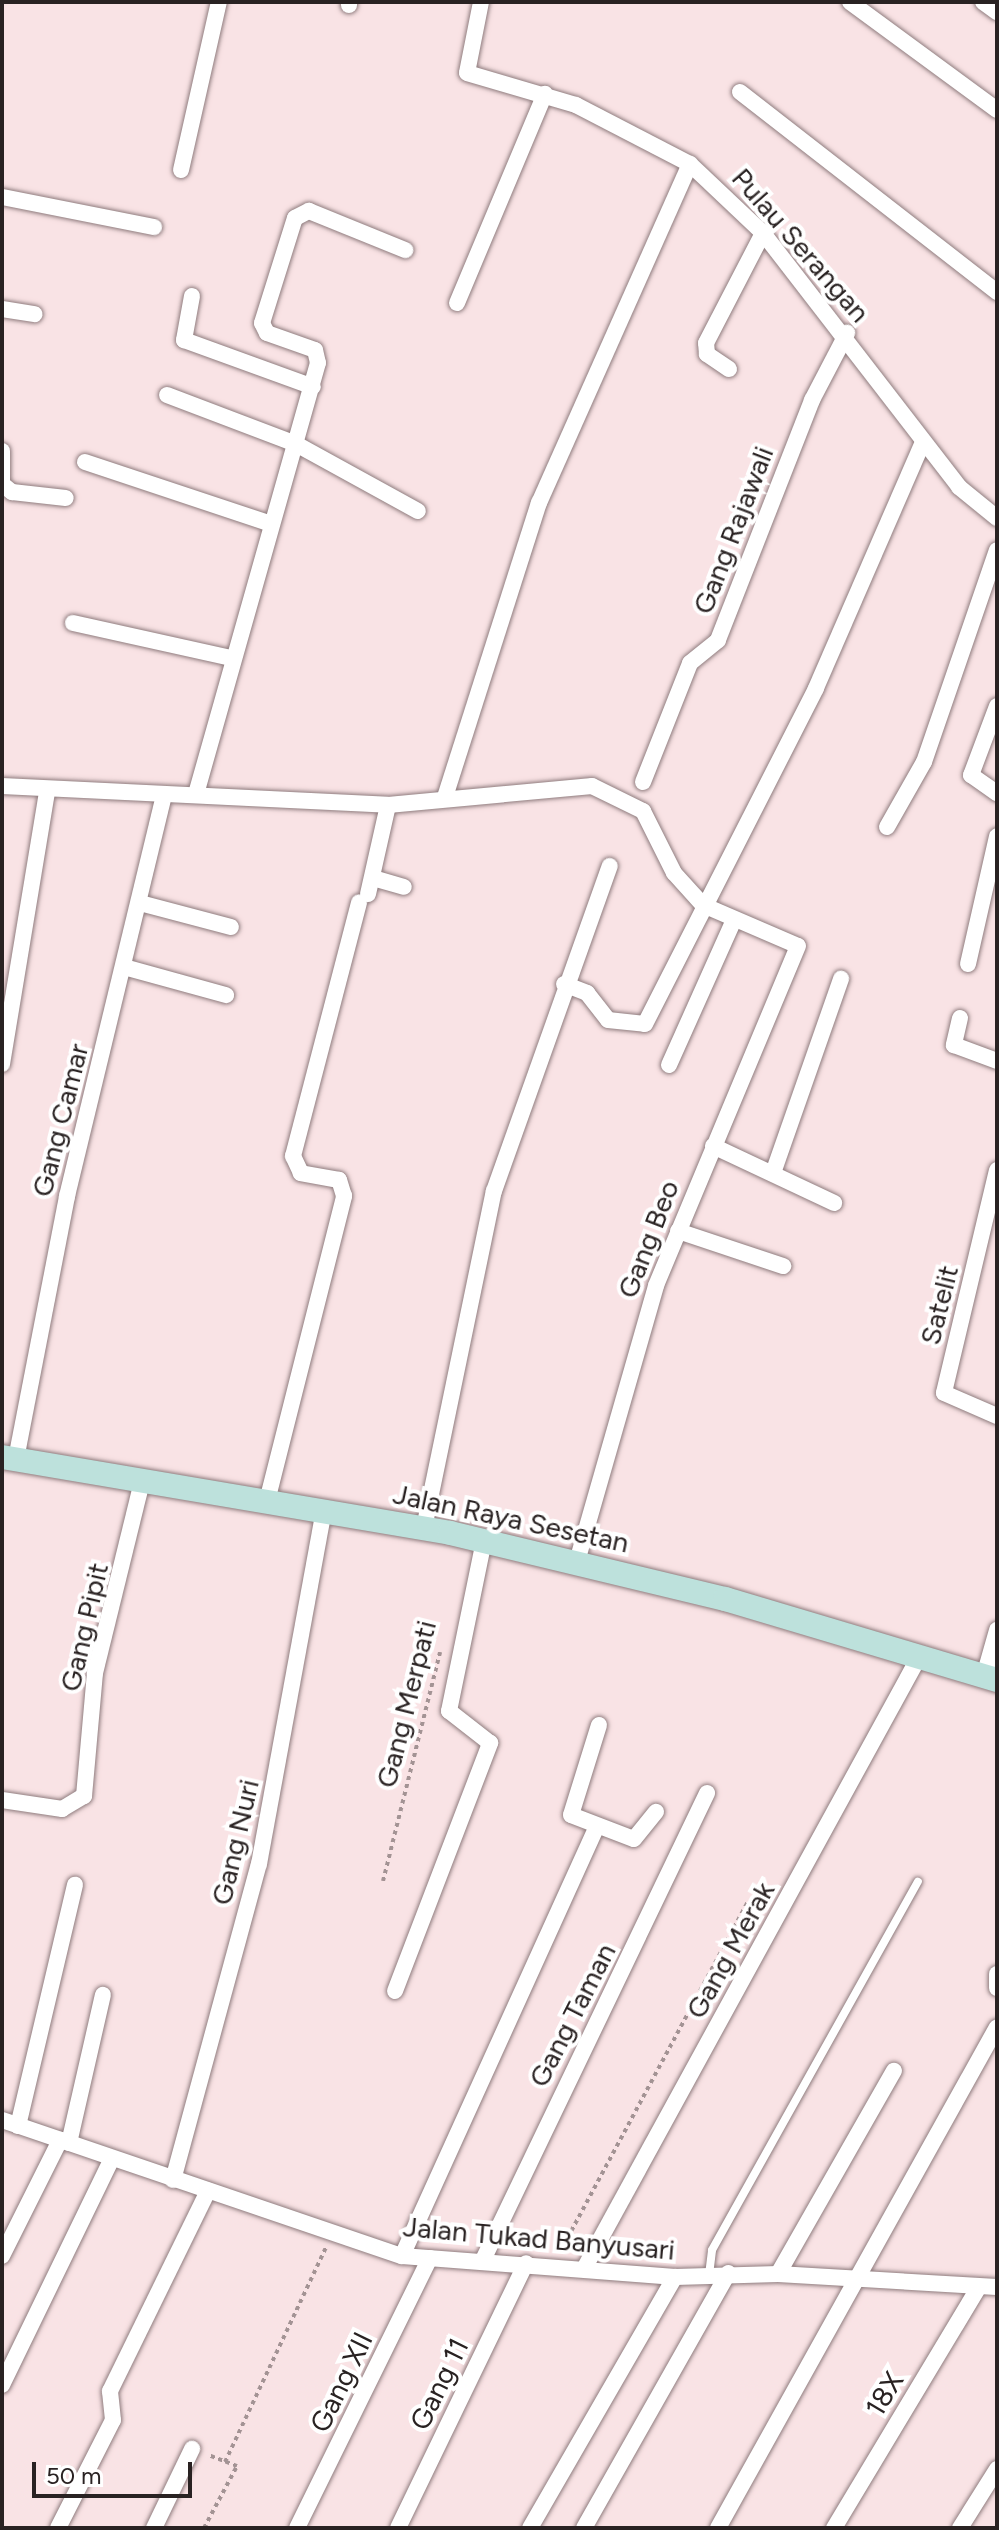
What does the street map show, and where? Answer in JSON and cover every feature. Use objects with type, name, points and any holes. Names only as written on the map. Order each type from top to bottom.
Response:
[{"type":"main road","name":"Jalan Raya Sesetan","points":[[9,1458],[143,1478],[484,1541],[577,1562],[990,1678]]},
{"type":"street","points":[[181,170],[219,2]]},
{"type":"street","name":"Pulau Serangan","points":[[481,2],[465,66],[480,79],[545,94],[690,164],[763,233],[847,333],[923,442],[959,487],[997,518]]},
{"type":"street","points":[[850,2],[997,110]]},
{"type":"street","points":[[983,2],[997,12]]},
{"type":"street","points":[[740,92],[997,292]]},
{"type":"street","points":[[457,303],[545,94]]},
{"type":"street","points":[[445,797],[533,516],[690,164]]},
{"type":"street","points":[[2,197],[154,227]]},
{"type":"street","points":[[196,794],[231,658],[313,387],[315,350],[267,333],[262,323],[295,218],[309,211],[405,250]]},
{"type":"street","points":[[729,369],[707,354],[706,343],[763,233]]},
{"type":"street","points":[[192,296],[184,340],[313,387]]},
{"type":"street","points":[[2,309],[35,314]]},
{"type":"street","name":"Gang Rajawali","points":[[643,782],[690,663],[718,640],[812,400],[847,333]]},
{"type":"street","points":[[167,395],[296,444],[418,511]]},
{"type":"street","points":[[564,984],[587,993],[608,1020],[645,1024],[816,688],[923,442]]},
{"type":"street","points":[[2,451],[2,482],[12,492],[66,498]]},
{"type":"street","points":[[85,462],[271,524]]},
{"type":"street","points":[[887,827],[924,762],[997,550]]},
{"type":"street","points":[[73,623],[231,658]]},
{"type":"street","points":[[997,706],[971,775],[997,793]]},
{"type":"street","points":[[2,786],[47,792],[164,796],[196,794],[388,805],[560,784],[613,793],[649,817],[674,873],[703,905],[733,922],[669,1065]]},
{"type":"street","points":[[2,1064],[47,792]]},
{"type":"street","name":"Gang Camar","points":[[9,1458],[67,1196],[164,796]]},
{"type":"street","points":[[267,1501],[344,1196],[339,1180],[301,1173],[293,1156],[388,805]]},
{"type":"street","points":[[968,964],[997,836]]},
{"type":"street","points":[[424,1528],[481,1243],[564,984],[610,866]]},
{"type":"street","points":[[367,891],[404,887]]},
{"type":"street","points":[[140,903],[231,927]]},
{"type":"street","name":"Gang Beo","points":[[577,1562],[678,1231],[798,946],[733,922]]},
{"type":"street","points":[[124,967],[226,995]]},
{"type":"street","points":[[773,1173],[841,979]]},
{"type":"street","points":[[960,1018],[954,1045],[997,1061]]},
{"type":"street","points":[[713,1146],[834,1203]]},
{"type":"street","name":"Satelit","points":[[997,1170],[944,1393],[997,1416]]},
{"type":"street","points":[[678,1231],[783,1266]]},
{"type":"street","name":"Gang Pipit","points":[[2,1800],[62,1809],[84,1796],[95,1673],[143,1478]]},
{"type":"street","name":"Gang Nuri","points":[[173,2180],[259,1864],[324,1510]]},
{"type":"street","points":[[395,1991],[490,1743],[449,1711],[484,1541]]},
{"type":"street","points":[[990,1678],[997,1630]]},
{"type":"street","name":"Gang Merak","points":[[585,2267],[919,1657]]},
{"type":"street","points":[[599,1725],[571,1813],[597,1827],[638,1838],[656,1812]]},
{"type":"street","name":"Gang Taman","points":[[483,2260],[707,1793]]},
{"type":"street","points":[[402,2256],[597,1827]]},
{"type":"street","points":[[10,2123],[75,1885]]},
{"type":"street","points":[[2,2256],[64,2142],[103,1995]]},
{"type":"street","points":[[718,2528],[997,2027]]},
{"type":"street","points":[[778,2274],[894,2071]]},
{"type":"street","name":"Jalan Tukad Banyusari","points":[[10,2123],[402,2256],[585,2267],[675,2277],[728,2273],[778,2274],[855,2282],[997,2287]]},
{"type":"street","points":[[2,2385],[112,2158]]},
{"type":"street","points":[[58,2528],[113,2420],[110,2391],[208,2191]]},
{"type":"street","name":"Gang XII","points":[[297,2528],[430,2258]]},
{"type":"street","name":"Gang 11","points":[[398,2528],[526,2263]]},
{"type":"street","points":[[584,2528],[728,2273]]},
{"type":"street","points":[[530,2528],[675,2277]]},
{"type":"street","name":"18X","points":[[834,2528],[979,2287]]},
{"type":"street","points":[[154,2528],[192,2449]]},
{"type":"street","points":[[960,2528],[997,2469]]},
{"type":"lane","points":[[709,2275],[712,2250],[918,1882]]},
{"type":"path","name":"Gang Merpati","points":[[383,1881],[442,1642]]},
{"type":"path","points":[[554,2265],[748,1902]]},
{"type":"path","points":[[225,2462],[332,2234]]},
{"type":"path","points":[[192,2449],[237,2466],[204,2528]]}]
